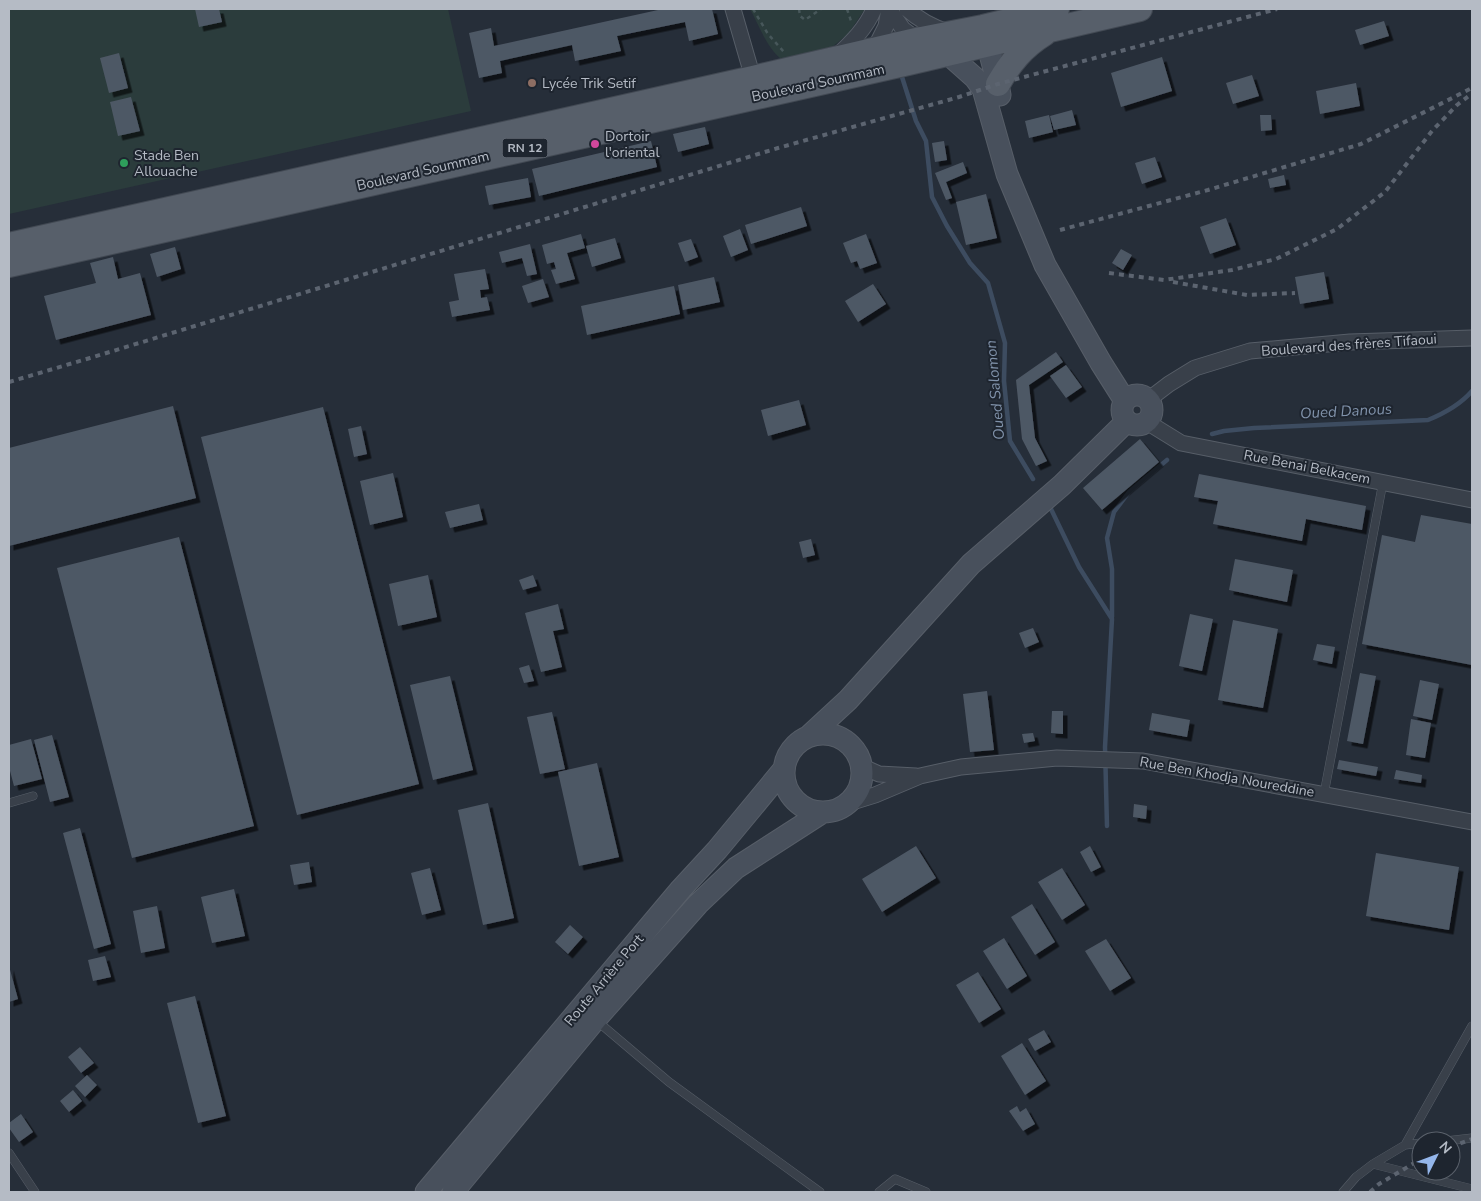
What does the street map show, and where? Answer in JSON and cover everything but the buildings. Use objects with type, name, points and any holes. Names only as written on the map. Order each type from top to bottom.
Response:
[{"type":"main road","name":"RN 12","points":[[1046,22],[1140,9]]},
{"type":"main road","name":"Boulevard Soummam","points":[[9,264],[854,75],[968,40],[1046,22]]},
{"type":"main road","points":[[991,86],[1021,51],[1032,42],[1046,22]]},
{"type":"main road","name":"Boulevard Soummam","points":[[9,245],[916,40],[968,40]]},
{"type":"street","points":[[732,9],[753,78]]},
{"type":"street","points":[[833,60],[862,31],[874,9]]},
{"type":"street","points":[[854,75],[875,49],[886,26],[889,9],[903,29],[916,40]]},
{"type":"street","points":[[907,9],[927,25],[968,40],[991,86],[1004,120],[1017,172],[1022,206],[1033,237],[1053,280],[1133,415]]},
{"type":"street","points":[[968,40],[975,78],[991,86]]},
{"type":"street","name":"Boulevard des frères Tifaoui","points":[[1148,400],[1195,368],[1250,351],[1350,342],[1472,338]]},
{"type":"street","points":[[809,736],[822,734],[836,736],[847,742],[854,749],[861,766],[862,776],[854,797],[835,810],[824,812],[811,810],[799,804],[790,794],[785,782],[784,769],[792,749],[848,700],[971,564],[1062,485],[1133,415],[1152,414],[1153,409],[1148,400]]},
{"type":"street","name":"Rue Benai Belkacem","points":[[1133,415],[1181,443],[1472,500]]},
{"type":"street","points":[[847,742],[848,700]]},
{"type":"street","name":"Rue Ben Khodja Noureddine","points":[[846,804],[875,795],[920,776],[1009,761],[1057,758],[1134,761],[1472,822]]},
{"type":"street","name":"Rue Ben Khodja Noureddine","points":[[861,766],[879,774],[920,776]]},
{"type":"street","name":"Route Arrière Port","points":[[426,1192],[784,769]]},
{"type":"street","name":"Route Arrière Port","points":[[453,1192],[595,1020],[698,904],[736,868],[824,812]]},
{"type":"lane","points":[[1324,794],[1383,482]]},
{"type":"lane","points":[[9,803],[33,796]]},
{"type":"lane","points":[[595,1020],[669,1082],[820,1192]]},
{"type":"lane","points":[[1405,1145],[1472,1026]]},
{"type":"lane","points":[[1343,1192],[1356,1177],[1373,1164],[1405,1145],[1411,1144]]},
{"type":"lane","points":[[9,1153],[35,1192]]},
{"type":"lane","points":[[1373,1164],[1472,1189]]},
{"type":"lane","points":[[879,1192],[894,1180],[926,1192]]},
{"type":"path","points":[[754,9],[761,24],[772,39],[783,52],[792,54]]},
{"type":"path","points":[[799,9],[800,16],[806,20],[821,9]]},
{"type":"path","points":[[847,9],[851,24]]},
{"type":"shaded area","name":"Stade Ben Allouache","points":[[9,9],[448,9],[471,111],[9,214]]},
{"type":"shaded area","points":[[750,9],[865,9],[848,34],[826,52],[785,62],[773,51],[764,38]]},
{"type":"waterway","name":"Oued Salomon","points":[[902,77],[916,121],[926,141],[932,197],[970,263],[988,283],[1005,343],[1004,381],[1010,441],[1033,479]]},
{"type":"waterway","name":"Oued Danous","points":[[1212,434],[1254,428],[1428,420],[1452,408],[1472,391]]},
{"type":"waterway","name":"Oued Danous","points":[[1112,617],[1112,569],[1107,538],[1114,512],[1129,492],[1167,460]]},
{"type":"waterway","name":"Oued Salomon","points":[[1051,509],[1079,567],[1112,619],[1105,747],[1107,826]]},
{"type":"railway","points":[[9,382],[778,148],[959,97],[998,84],[1277,9]]},
{"type":"railway","points":[[1060,230],[1208,190],[1361,144],[1472,88]]},
{"type":"railway","points":[[1109,273],[1164,280],[1232,270],[1276,259],[1337,229],[1385,192],[1432,131],[1457,105],[1470,95]]},
{"type":"railway","points":[[1173,282],[1247,295],[1295,293]]},
{"type":"railway","points":[[1461,1143],[1472,1139]]},
{"type":"railway","points":[[1370,1192],[1379,1184],[1411,1165]]},
{"type":"place","name":"Lycée Trik Setif","points":[[532,83]]},
{"type":"place","name":"Dortoir l'oriental","points":[[595,144]]},
{"type":"place","name":"Stade Ben Allouache","points":[[124,163]]}]
